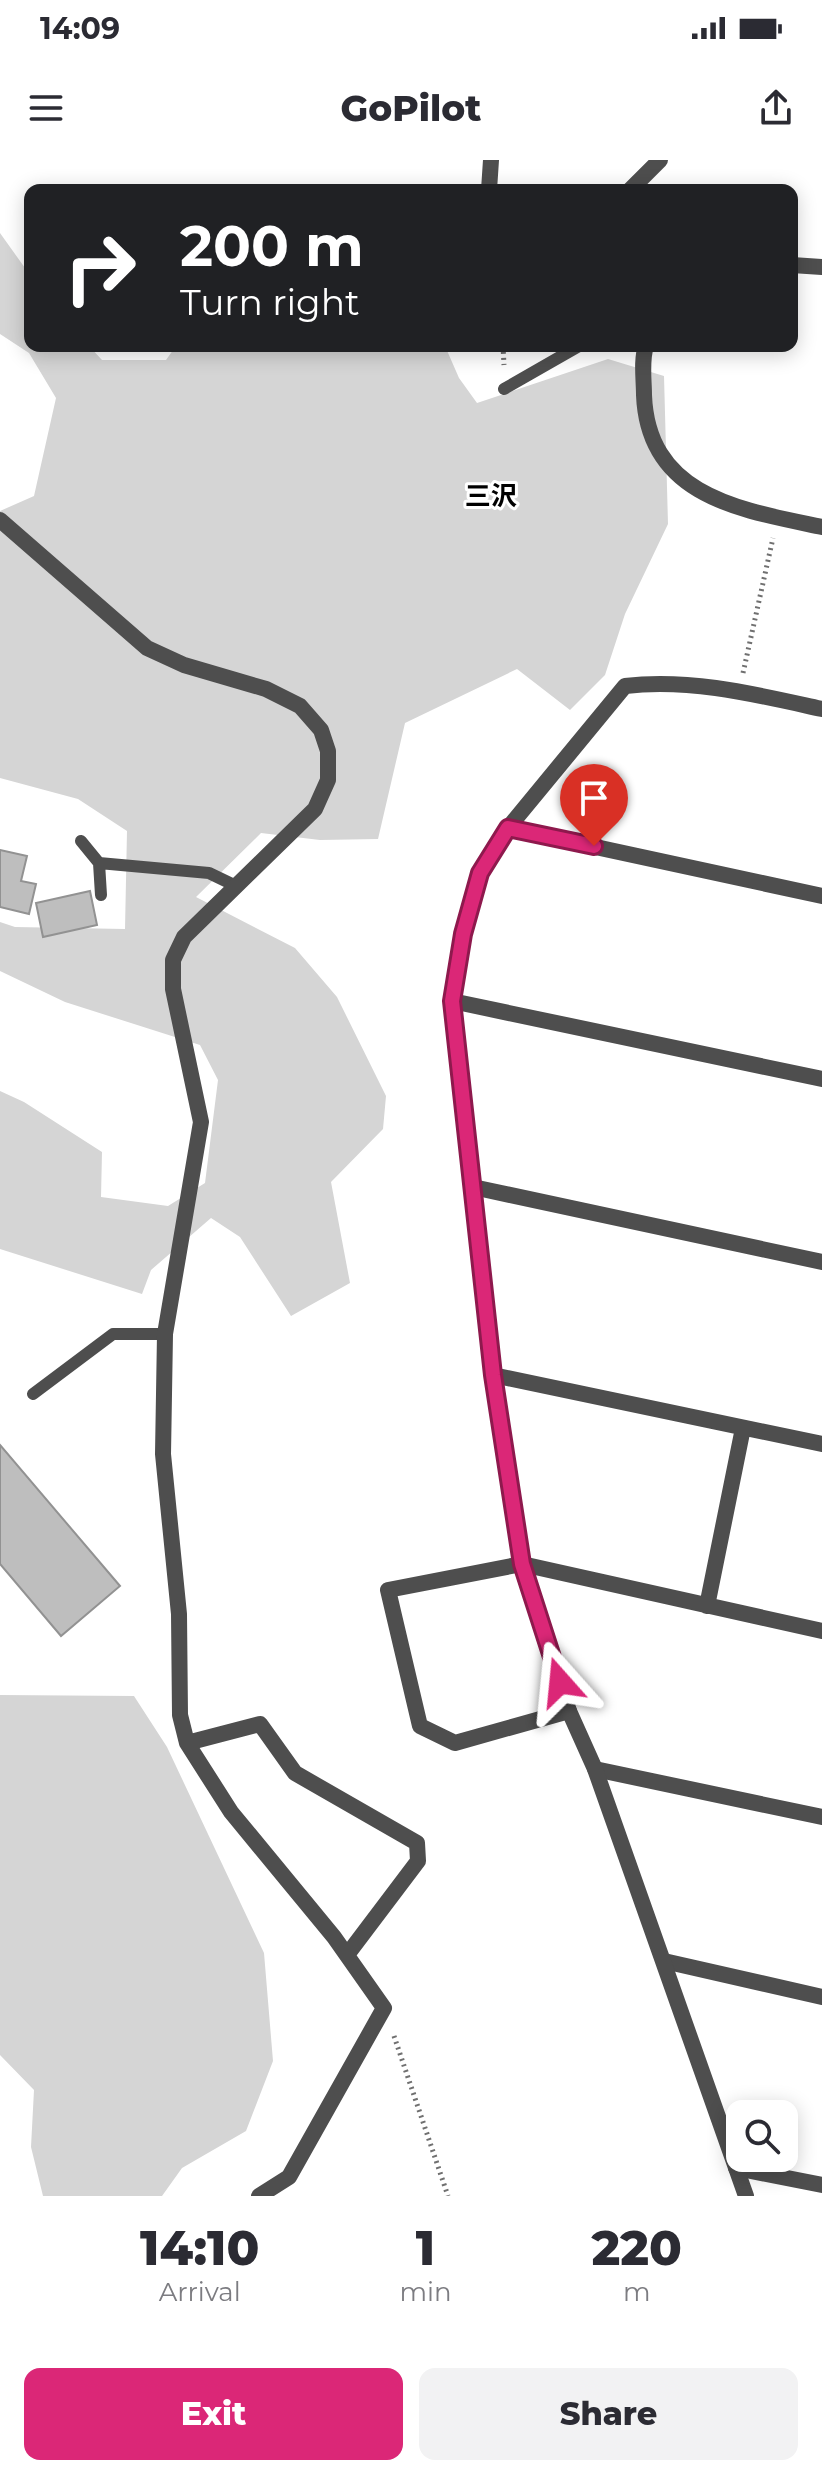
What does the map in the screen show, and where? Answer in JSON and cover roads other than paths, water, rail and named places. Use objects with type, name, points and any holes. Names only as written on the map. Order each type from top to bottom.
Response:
[{"type":"street","points":[[489,184],[491,160]]},
{"type":"street","points":[[636,184],[660,160]]},
{"type":"street","points":[[798,265],[822,267]]},
{"type":"street","points":[[646,352],[645,416],[659,451],[679,478],[711,499],[822,527]]},
{"type":"street","points":[[0,520],[147,648],[184,665],[266,689],[300,706],[321,730],[328,751],[328,780],[315,809],[184,937],[173,960],[173,989],[201,1122],[165,1334],[163,1454],[179,1614],[180,1715],[187,1743],[231,1812],[347,1955],[384,2008],[289,2177],[259,2196]]},
{"type":"street","points":[[726,2139],[595,1769],[569,1711],[522,1564],[493,1375],[452,1001],[463,934],[480,873],[508,828],[625,686],[650,683],[739,691],[822,709]]},
{"type":"street","points":[[508,828],[822,896]]},
{"type":"street","points":[[452,1001],[822,1079]]},
{"type":"street","points":[[473,1187],[822,1262]]},
{"type":"street","points":[[493,1375],[822,1444]]},
{"type":"street","points":[[707,1606],[743,1428]]},
{"type":"street","points":[[569,1711],[455,1743],[420,1726],[388,1590],[522,1564],[822,1631]]},
{"type":"street","points":[[187,1743],[260,1724],[295,1773],[417,1843],[418,1861],[347,1955]]},
{"type":"street","points":[[595,1769],[822,1817]]},
{"type":"street","points":[[664,1961],[822,1997]]},
{"type":"street","points":[[737,2172],[746,2196]]},
{"type":"street","points":[[756,2172],[822,2185]]},
{"type":"lane","points":[[504,389],[569,352]]},
{"type":"lane","points":[[81,841],[99,863],[101,895]]},
{"type":"lane","points":[[99,863],[209,873],[236,886]]},
{"type":"lane","points":[[33,1394],[113,1334],[165,1334]]},
{"type":"district","name":"三沢","points":[[491,496]]}]
